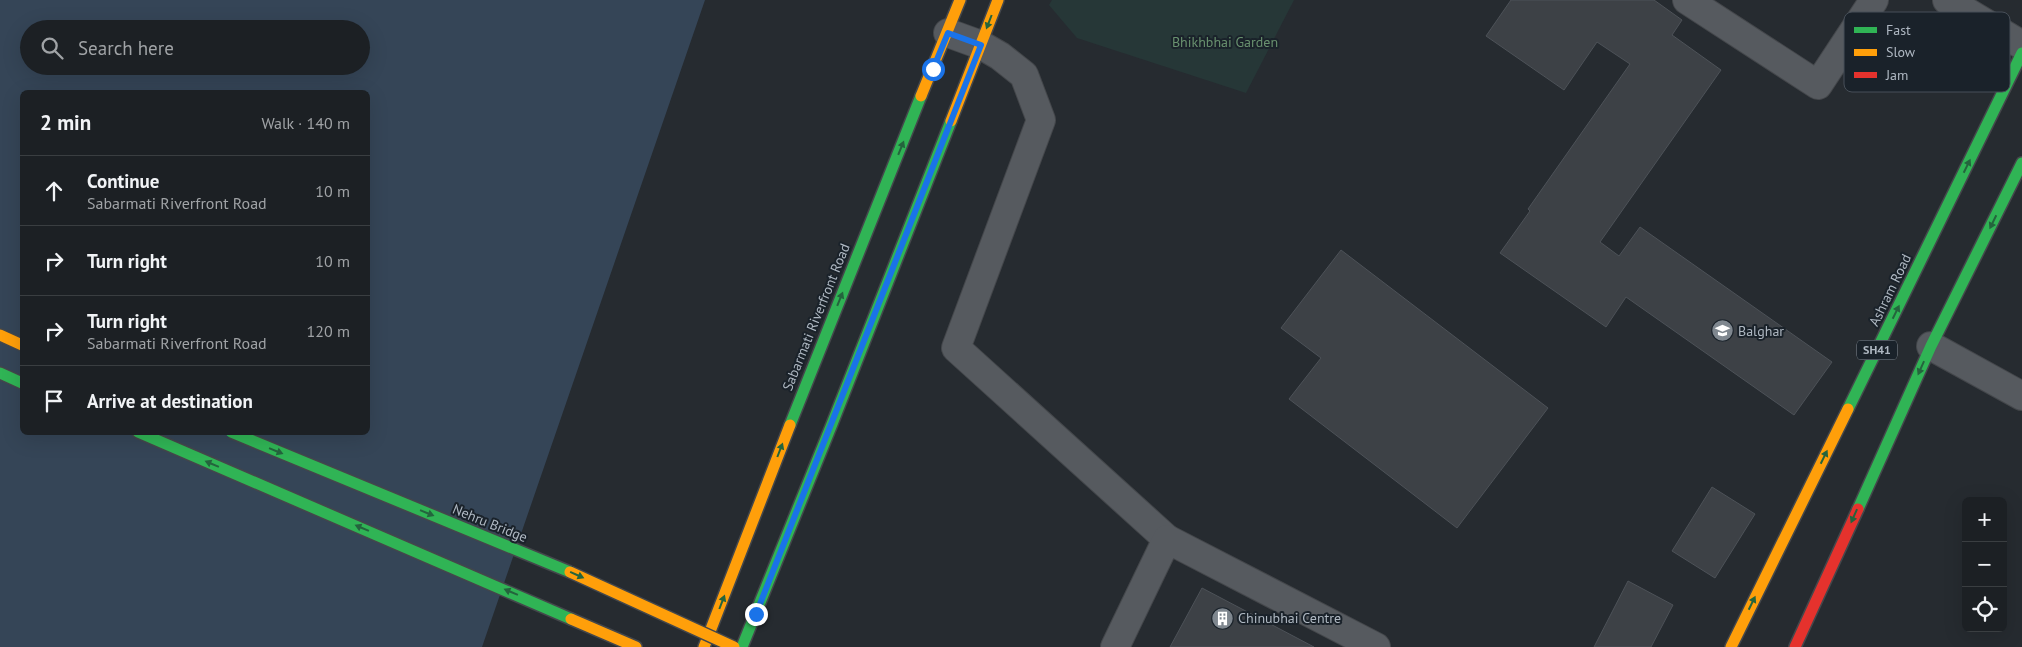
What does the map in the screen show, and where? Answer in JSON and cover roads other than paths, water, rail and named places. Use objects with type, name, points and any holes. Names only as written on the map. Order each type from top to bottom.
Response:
[{"type":"main road","name":"Sabarmati Riverfront Road","points":[[704,647],[801,396],[960,0]]},
{"type":"main road","points":[[742,647],[832,424],[998,0]]},
{"type":"main road","name":"Ashram Road","points":[[2010,77],[2022,53]]},
{"type":"main road","name":"Ashram Road","points":[[1731,647],[2003,92]]},
{"type":"main road","points":[[1795,647],[1932,346],[2022,163]]},
{"type":"main road","points":[[0,335],[20,344]]},
{"type":"main road","points":[[0,373],[20,382]]},
{"type":"main road","points":[[145,435],[636,647]]},
{"type":"main road","name":"Nehru Bridge","points":[[238,435],[568,571],[734,647]]},
{"type":"street","points":[[1687,0],[1818,85],[1844,46]]},
{"type":"street","points":[[1866,12],[1874,0]]},
{"type":"street","points":[[1947,0],[1967,12]]},
{"type":"street","points":[[948,33],[981,45],[1000,56],[1024,75],[1041,120],[956,348],[1167,539],[1376,647]]},
{"type":"street","points":[[2010,38],[2022,45]]},
{"type":"street","points":[[1932,346],[2022,396]]},
{"type":"street","points":[[1115,647],[1167,539]]},
{"type":"water","points":[[0,0],[705,0],[482,647],[0,647]]},
{"type":"place","name":"Balghar","points":[[1722,331]]},
{"type":"place","name":"Chinubhai Centre","points":[[1222,618]]},
{"type":"park label","name":"Bhikhbhai Garden","points":[[1225,42]]}]
